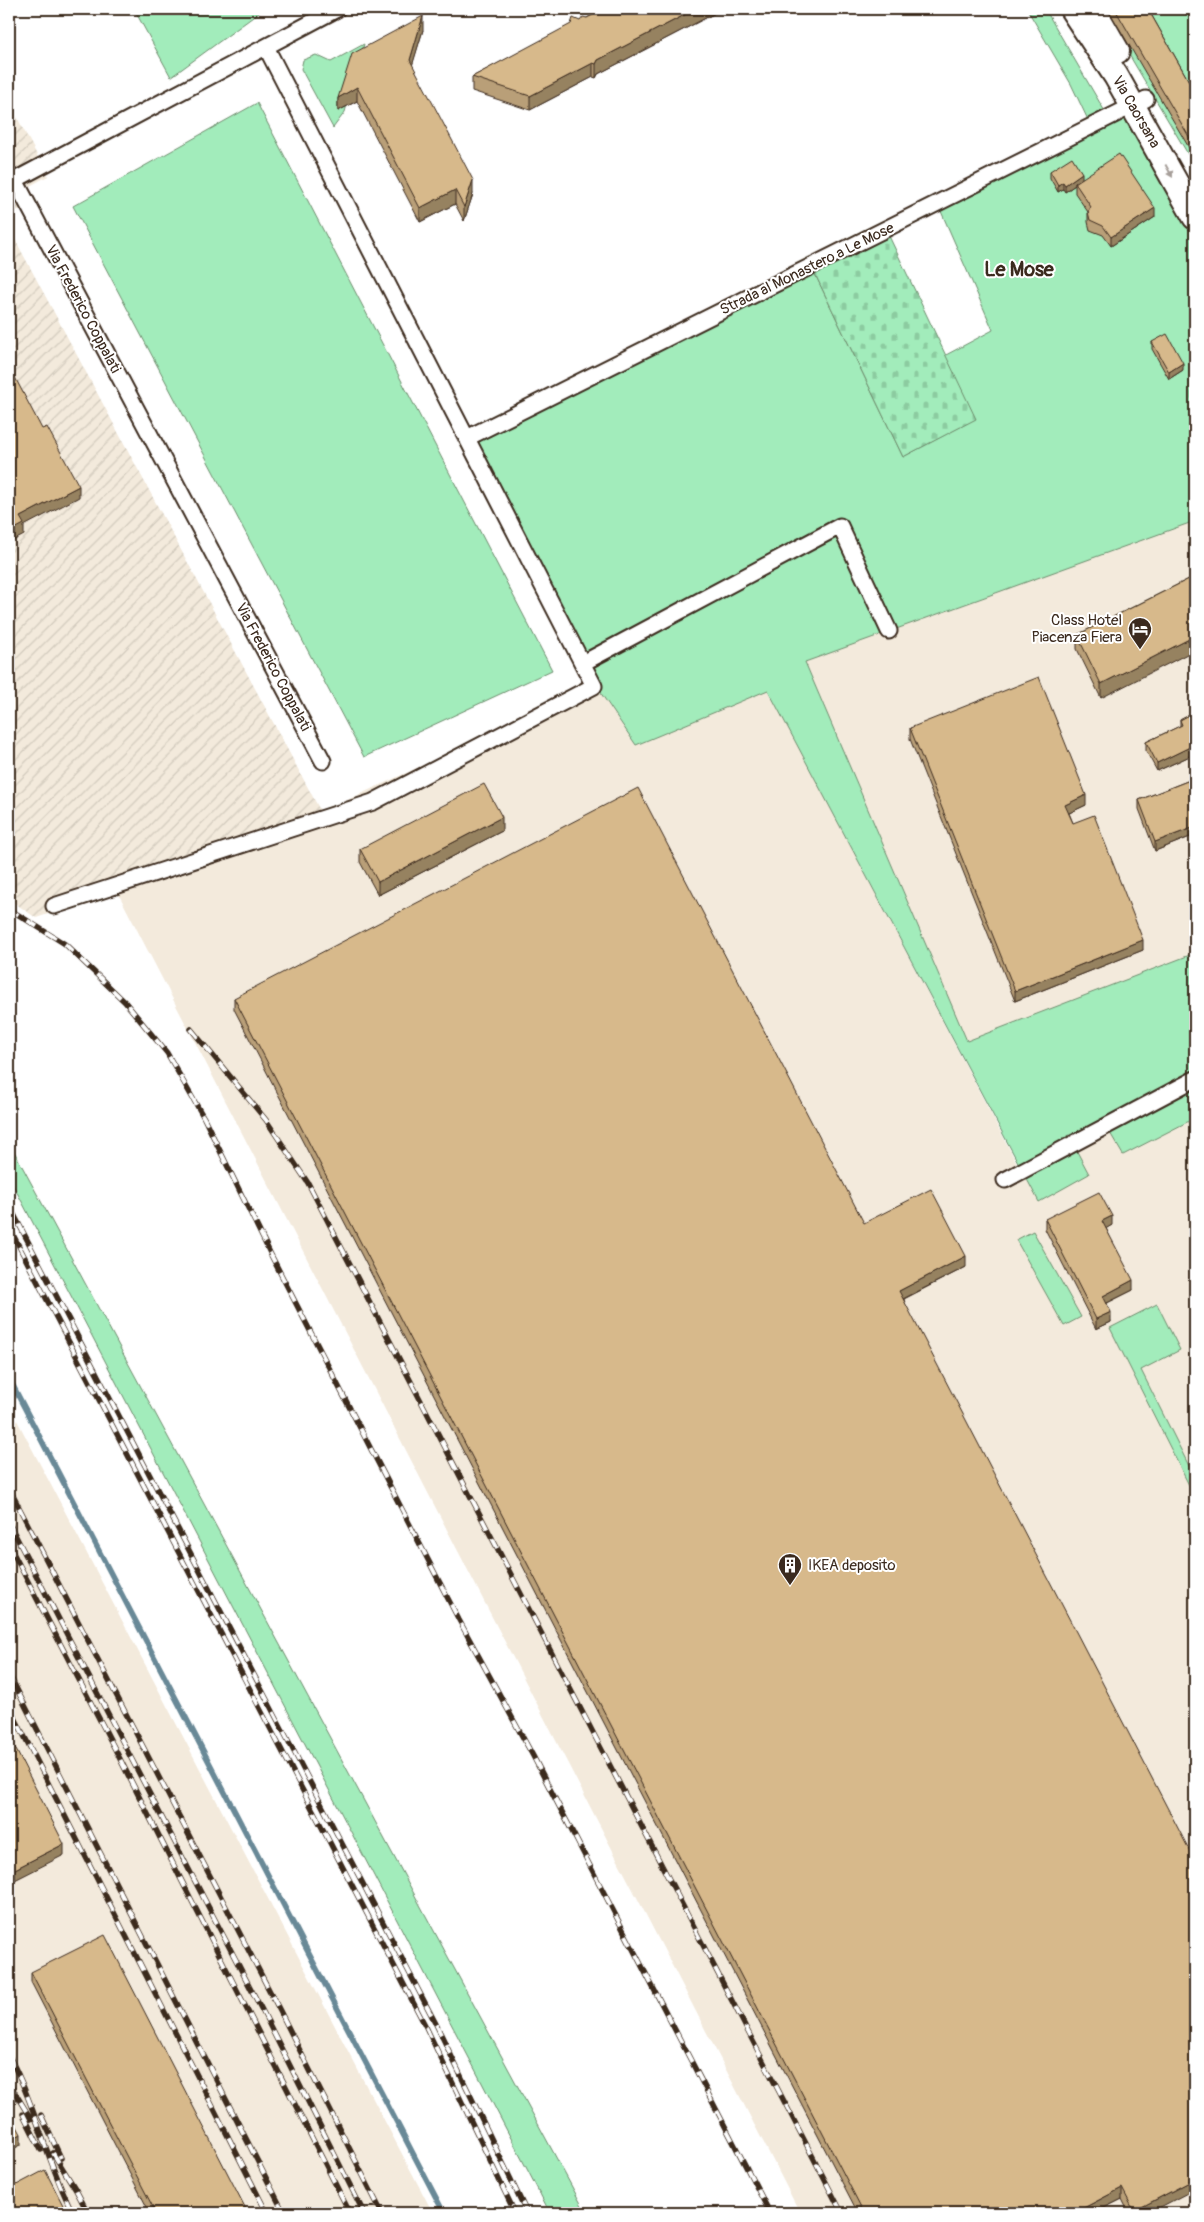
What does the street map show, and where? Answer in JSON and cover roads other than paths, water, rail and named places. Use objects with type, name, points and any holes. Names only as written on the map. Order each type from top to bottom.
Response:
[{"type":"main road","name":"Via Caorsana","points":[[1072,9],[1195,184]]},
{"type":"main road","name":"Via Caorsana","points":[[1093,9],[1195,217]]},
{"type":"street","name":"Via Frederico Coppalati","points":[[322,760],[15,180],[337,9]]},
{"type":"street","points":[[54,906],[373,802],[594,686],[266,47]]},
{"type":"street","name":"Strada al Monastero a Le Mose","points":[[467,438],[1139,103]]},
{"type":"street","points":[[583,663],[840,526],[889,631]]},
{"type":"street","points":[[1006,1180],[1195,1079]]},
{"type":"waterway","points":[[9,1378],[444,2213]]},
{"type":"railway","points":[[9,909],[65,944],[125,1002],[167,1053],[204,1118],[271,1255],[459,1620],[533,1756],[770,2213]]},
{"type":"railway","points":[[191,1029],[266,1120],[308,1183],[842,2213]]},
{"type":"railway","points":[[9,1205],[435,2022],[527,2213]]},
{"type":"railway","points":[[9,1227],[426,2027],[515,2213]]},
{"type":"railway","points":[[9,1488],[280,2011],[382,2213]]},
{"type":"railway","points":[[9,1523],[264,2014],[364,2213]]},
{"type":"railway","points":[[9,1545],[117,1753],[350,2213]]},
{"type":"railway","points":[[9,1674],[284,2213]]},
{"type":"railway","points":[[9,1706],[267,2213]]},
{"type":"railway","points":[[9,2056],[27,2095],[56,2174],[73,2213]]},
{"type":"railway","points":[[9,2083],[31,2119]]},
{"type":"railway","points":[[23,2114],[41,2150]]},
{"type":"railway","points":[[41,2115],[61,2158]]},
{"type":"railway","points":[[53,2153],[88,2213]]},
{"type":"place","name":"Class Hotel Piacenza Fiera","points":[[1140,650]]},
{"type":"place","name":"IKEA deposito","points":[[790,1586]]},
{"type":"district","name":"Le Mose","points":[[1019,269]]}]
